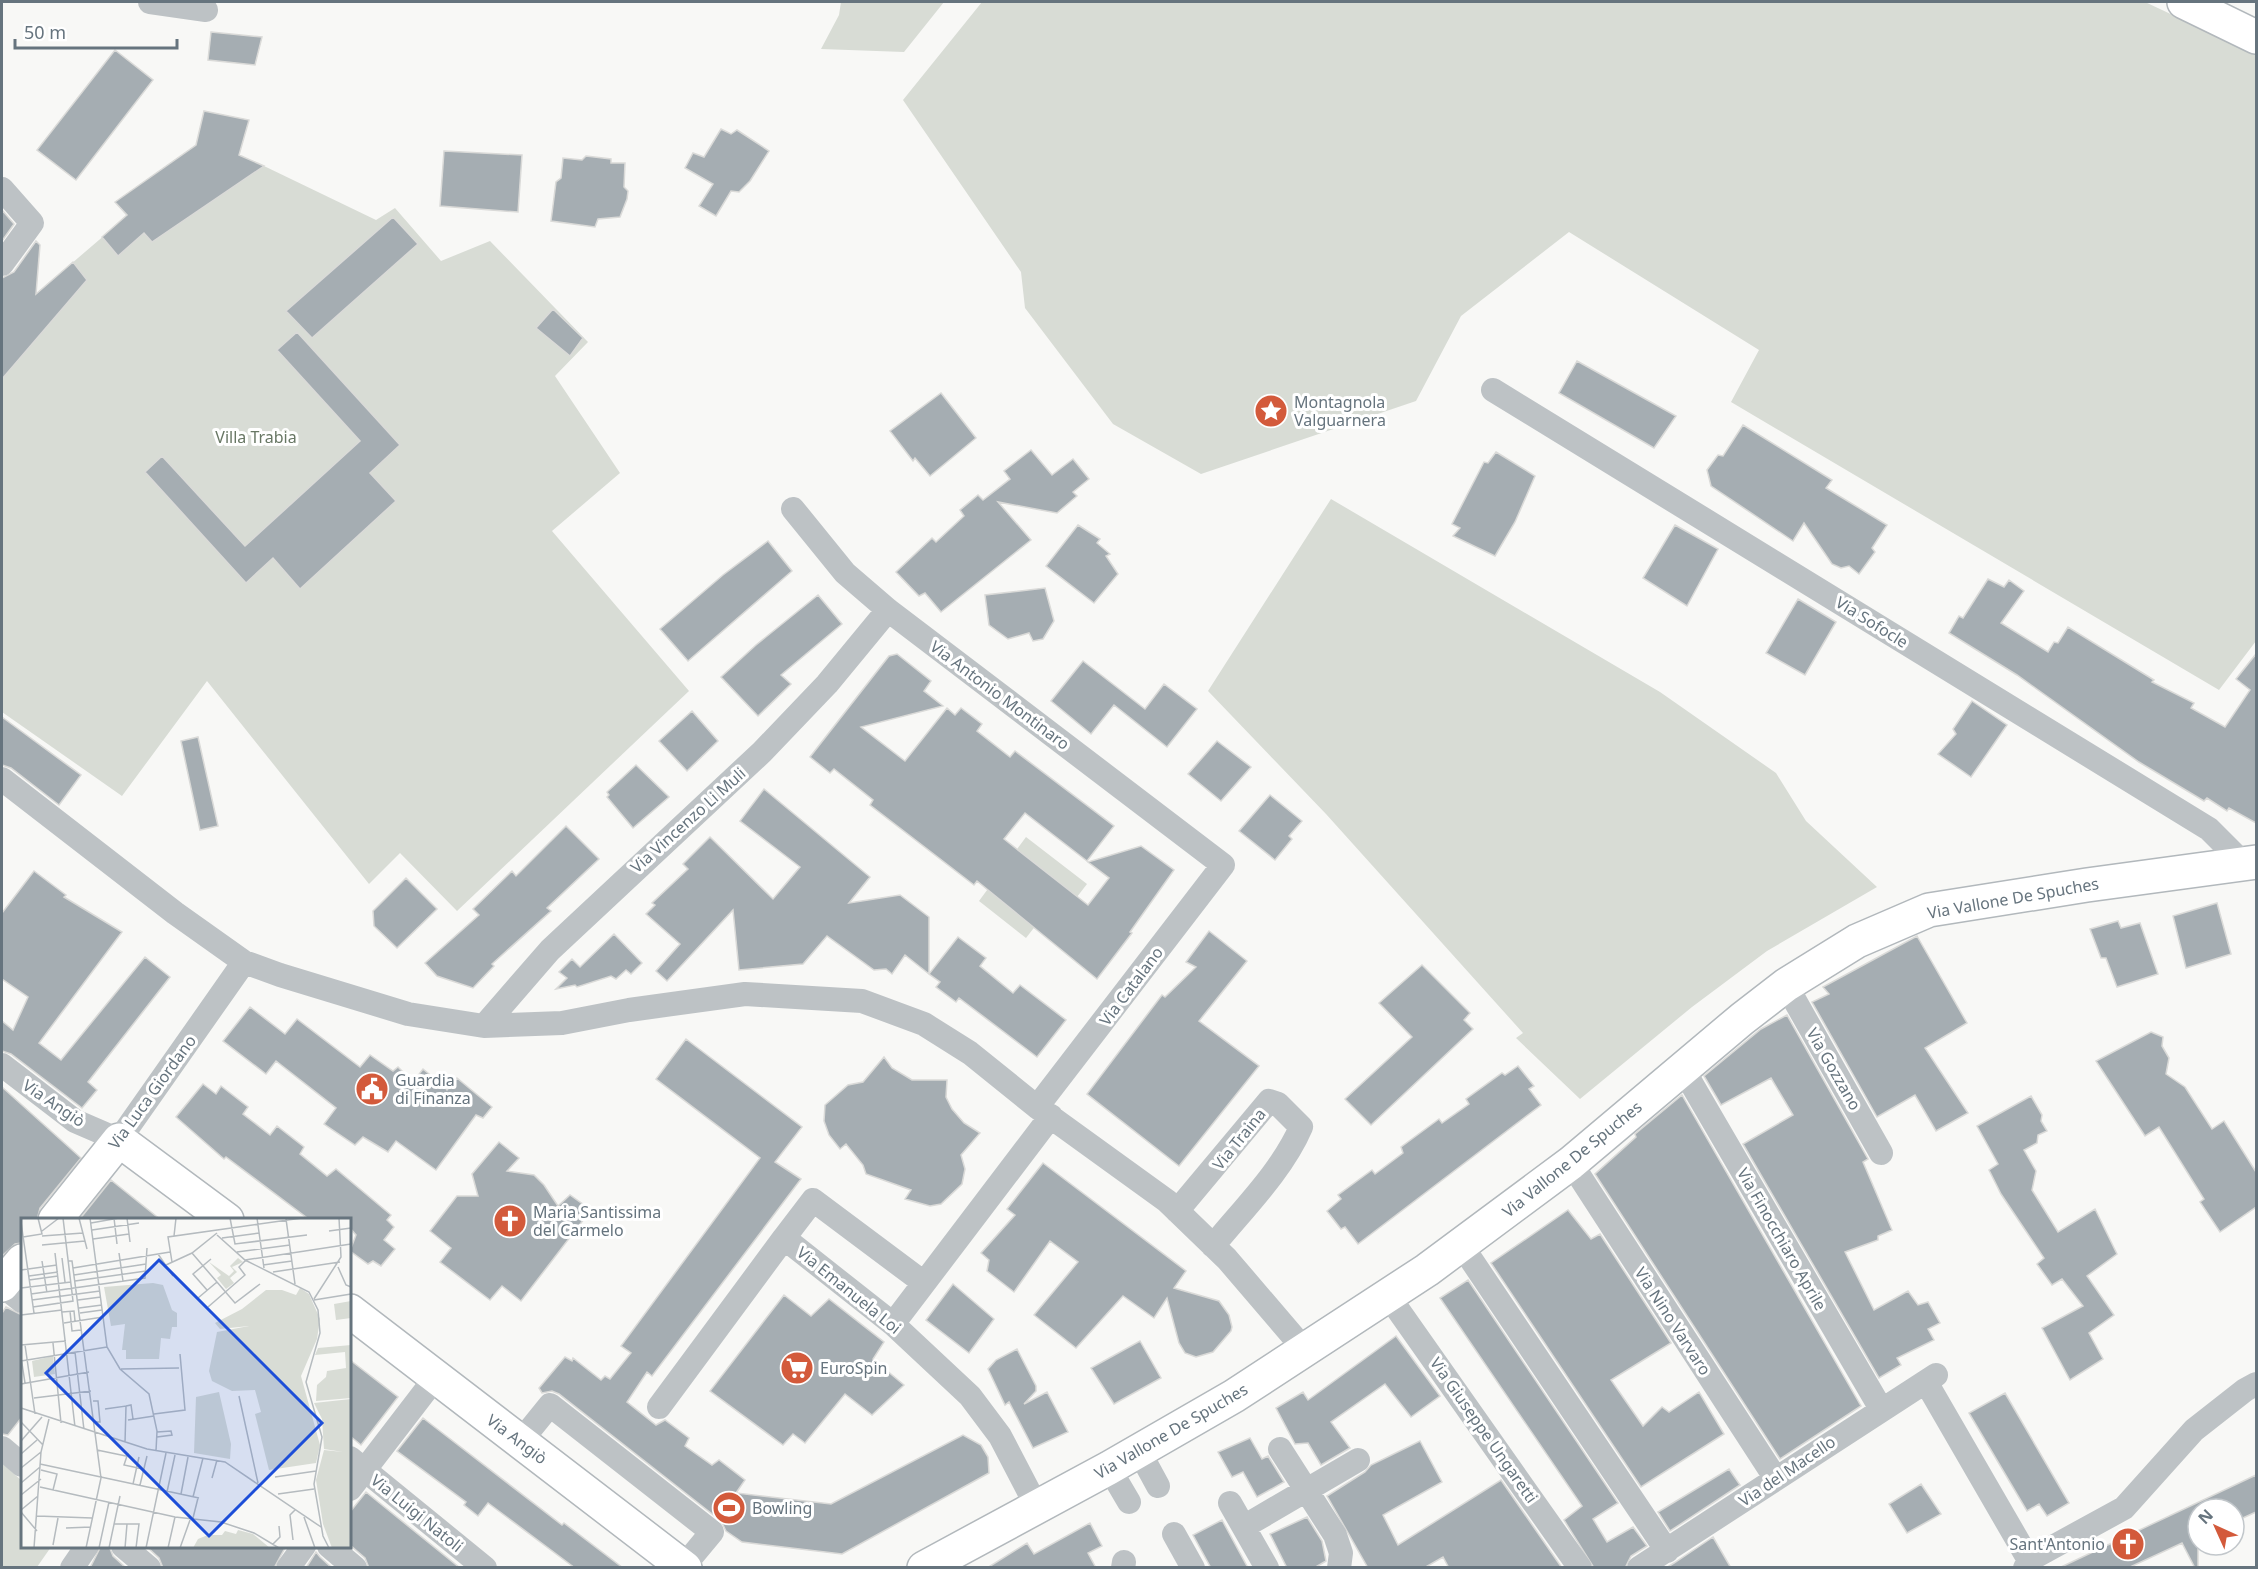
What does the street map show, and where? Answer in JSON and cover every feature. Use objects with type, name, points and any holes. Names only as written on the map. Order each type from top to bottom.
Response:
[{"type":"street","points":[[150,2],[206,10]]},
{"type":"street","points":[[2184,2],[2256,37]]},
{"type":"street","points":[[2,189],[32,223],[2,264]]},
{"type":"street","name":"Via Sofocle","points":[[1493,390],[2209,829],[2250,863]]},
{"type":"street","name":"Via Antonio Montinaro","points":[[793,509],[844,573],[888,610],[1223,865]]},
{"type":"street","name":"Via Vincenzo Li Muli","points":[[484,1026],[576,926],[762,752],[827,684],[888,610]]},
{"type":"street","points":[[4,788],[244,962],[408,1014],[484,1026],[562,1023],[630,1010],[745,994],[862,1001],[924,1024],[970,1053],[1044,1112],[1177,1211],[1213,1246],[1304,1349]]},
{"type":"street","name":"Via Vallone De Spuches","points":[[924,1568],[1109,1468],[1234,1396],[1462,1246],[1571,1163],[1786,986],[1857,941],[1929,910],[2250,863]]},
{"type":"street","name":"Via Catalano","points":[[893,1324],[1223,865]]},
{"type":"street","name":"Via Luca Giordano","points":[[57,1218],[119,1140],[244,962]]},
{"type":"street","name":"Via Gozzano","points":[[1786,986],[1881,1153]]},
{"type":"street","name":"Via Angiò","points":[[2,1065],[75,1121],[119,1140],[224,1218]]},
{"type":"street","name":"Via Finocchiaro Aprile","points":[[1683,1069],[1881,1409]]},
{"type":"street","name":"Via Traina","points":[[1177,1211],[1269,1101],[1278,1104],[1301,1127],[1295,1143],[1213,1246]]},
{"type":"street","name":"Via Nino Varvaro","points":[[1571,1163],[1776,1479]]},
{"type":"street","points":[[784,1238],[813,1200],[924,1283]]},
{"type":"street","name":"Via Emanuela Loi","points":[[659,1407],[784,1238],[893,1324],[970,1396],[1000,1436],[1037,1507]]},
{"type":"street","points":[[1462,1246],[1666,1551]]},
{"type":"street","name":"Via Giuseppe Ungaretti","points":[[1387,1294],[1580,1568]]},
{"type":"street","name":"Via Angiò","points":[[351,1312],[684,1567]]},
{"type":"street","points":[[354,1472],[436,1377]]},
{"type":"street","name":"Via del Macello","points":[[1639,1568],[1881,1409],[1931,1379],[2027,1564]]},
{"type":"street","points":[[2027,1564],[2124,1508],[2194,1430],[2244,1390],[2256,1384]]},
{"type":"street","points":[[520,1442],[550,1405],[712,1532],[684,1567]]},
{"type":"street","points":[[2,1448],[21,1464]]},
{"type":"street","points":[[1280,1449],[1335,1535],[1341,1553],[1338,1567]]},
{"type":"street","points":[[1139,1451],[1158,1486]]},
{"type":"street","points":[[1245,1526],[1305,1488],[1358,1460]]},
{"type":"street","points":[[1109,1468],[1129,1502]]},
{"type":"street","name":"Via Luigi Natoli","points":[[354,1472],[485,1568]]},
{"type":"street","points":[[1230,1503],[1267,1568]]},
{"type":"street","points":[[1174,1534],[1193,1568]]},
{"type":"street","points":[[72,1568],[86,1548]]},
{"type":"street","points":[[125,1548],[149,1568]]},
{"type":"street","points":[[288,1568],[303,1548]]},
{"type":"street","points":[[331,1548],[355,1568]]},
{"type":"green space","points":[[841,2],[944,2],[904,52],[821,49],[839,15]]},
{"type":"green space","points":[[982,2],[2145,2],[2256,54],[2256,641],[2219,690],[1731,402],[1759,350],[1569,232],[1461,316],[1416,401],[1201,474],[1113,424],[1025,308],[1021,272],[903,100]]},
{"type":"green space","name":"Villa Trabia","points":[[200,142],[264,166],[376,220],[395,208],[441,261],[490,241],[588,342],[555,376],[620,473],[552,531],[689,691],[457,911],[400,853],[369,884],[207,681],[122,796],[2,712],[2,349],[55,288],[50,282],[127,216],[115,202]]},
{"type":"green space","points":[[1331,499],[1660,692],[1776,773],[1806,821],[1877,887],[1767,951],[1692,1007],[1580,1099],[1516,1038],[1523,1033],[1326,814],[1208,691]]},
{"type":"green space","points":[[1026,837],[1087,884],[1063,915],[1051,906],[1026,938],[979,901]]},
{"type":"green space","points":[[2,1463],[21,1480],[21,1548],[50,1548],[37,1567],[2,1567]]},
{"type":"building","points":[[211,32],[262,37],[255,65],[208,60]]},
{"type":"building","points":[[115,50],[153,80],[76,180],[37,150]]},
{"type":"building","points":[[204,111],[249,120],[239,155],[264,166],[152,242],[144,233],[118,256],[102,237],[127,215],[115,202],[196,145]]},
{"type":"building","points":[[721,129],[731,134],[737,130],[769,151],[750,181],[739,192],[731,191],[716,216],[699,206],[713,184],[685,168],[693,153],[704,157]]},
{"type":"building","points":[[444,151],[522,155],[518,212],[440,206]]},
{"type":"building","points":[[586,156],[611,159],[611,163],[625,163],[624,187],[628,191],[620,217],[598,219],[595,227],[551,221],[556,182],[561,178],[563,158],[582,160]]},
{"type":"building","points":[[2,210],[14,224],[2,241]]},
{"type":"building","points":[[393,217],[418,244],[312,338],[286,311]]},
{"type":"building","points":[[36,241],[40,245],[36,294],[73,262],[87,280],[2,379],[2,278],[14,272]]},
{"type":"building","points":[[553,309],[583,338],[570,356],[536,328]]},
{"type":"building","points":[[297,332],[400,445],[370,473],[396,501],[300,589],[273,558],[246,583],[145,472],[162,456],[245,546],[360,441],[277,350]]},
{"type":"building","points":[[1577,361],[1676,416],[1654,448],[1559,393]]},
{"type":"building","points":[[941,393],[976,438],[930,476],[915,458],[913,461],[890,431]]},
{"type":"building","points":[[1743,425],[1832,480],[1826,488],[1887,525],[1872,548],[1875,552],[1859,574],[1849,566],[1841,568],[1832,564],[1804,523],[1793,541],[1711,486],[1707,470],[1718,455],[1723,456]]},
{"type":"building","points":[[1031,450],[1052,475],[1073,459],[1089,479],[1073,492],[1077,496],[1057,513],[998,502],[1031,540],[941,612],[925,593],[919,596],[896,572],[932,538],[936,542],[964,516],[960,510],[978,495],[983,500],[1010,479],[1004,471]]},
{"type":"building","points":[[1496,452],[1535,476],[1515,522],[1495,556],[1453,536],[1460,528],[1452,524],[1484,462],[1488,463]]},
{"type":"building","points":[[1078,525],[1100,539],[1097,543],[1110,554],[1106,556],[1118,574],[1094,603],[1046,566]]},
{"type":"building","points":[[1675,525],[1718,549],[1687,606],[1643,578]]},
{"type":"building","points":[[768,541],[792,571],[688,661],[660,629],[723,575]]},
{"type":"building","points":[[1988,579],[2004,587],[2009,580],[2024,591],[2001,623],[2048,652],[2054,642],[2058,643],[2068,627],[2154,680],[2152,682],[2194,703],[2191,708],[2225,727],[2250,690],[2236,679],[2256,654],[2256,823],[2229,808],[2227,811],[2207,798],[2204,801],[2139,762],[2017,675],[1949,633],[1959,616],[1963,618]]},
{"type":"building","points":[[1045,588],[1054,621],[1043,639],[1033,641],[1029,633],[1008,639],[989,625],[985,595]]},
{"type":"building","points":[[818,595],[842,624],[781,675],[791,684],[758,716],[721,677],[756,645]]},
{"type":"building","points":[[1798,599],[1836,622],[1805,675],[1766,653]]},
{"type":"building","points":[[897,654],[931,681],[924,691],[943,706],[861,727],[905,761],[947,708],[955,715],[961,708],[982,724],[977,731],[1010,757],[1015,751],[1114,826],[1087,861],[1025,813],[1004,839],[1088,905],[1109,878],[1088,862],[1141,846],[1174,870],[1130,932],[1132,933],[1097,979],[977,881],[974,885],[870,805],[873,800],[834,769],[830,773],[810,757],[889,656]]},
{"type":"building","points":[[1083,661],[1145,709],[1164,684],[1197,709],[1167,747],[1114,705],[1091,734],[1051,701]]},
{"type":"building","points":[[1972,701],[2007,725],[1971,777],[1938,754],[1956,734],[1953,729]]},
{"type":"building","points":[[692,711],[718,741],[687,771],[659,741]]},
{"type":"building","points":[[2,717],[81,775],[59,805],[11,768],[2,765]]},
{"type":"building","points":[[198,737],[218,826],[200,830],[181,741]]},
{"type":"building","points":[[1217,741],[1251,767],[1221,801],[1188,774]]},
{"type":"building","points":[[636,765],[669,797],[633,828],[607,797],[609,795],[607,792]]},
{"type":"building","points":[[764,789],[870,877],[849,903],[900,895],[929,917],[929,974],[905,955],[892,974],[886,969],[874,970],[827,936],[803,964],[739,970],[733,910],[667,981],[656,971],[680,944],[646,914],[655,905],[652,903],[688,869],[683,864],[710,837],[773,899],[800,867],[740,821]]},
{"type":"building","points":[[1270,795],[1302,821],[1289,836],[1292,839],[1275,860],[1239,831]]},
{"type":"building","points":[[566,826],[599,859],[547,908],[551,911],[492,964],[494,966],[473,988],[437,976],[425,963],[479,915],[473,909],[512,871],[516,876]]},
{"type":"building","points":[[34,871],[66,895],[64,897],[122,932],[39,1043],[61,1060],[145,957],[170,977],[88,1082],[97,1090],[82,1108],[11,1054],[2,1051],[2,1021],[13,1030],[28,997],[2,979],[2,913]]},
{"type":"building","points":[[406,878],[437,909],[397,948],[374,926],[373,911]]},
{"type":"building","points":[[2217,903],[2231,954],[2186,968],[2173,916]]},
{"type":"building","points":[[2118,921],[2121,928],[2140,923],[2158,974],[2117,987],[2106,958],[2101,958],[2090,929]]},
{"type":"building","points":[[1209,931],[1247,961],[1199,1021],[1259,1066],[1179,1166],[1087,1094],[1162,995],[1165,997],[1196,967],[1186,962]]},
{"type":"building","points":[[614,934],[642,963],[631,974],[626,970],[616,979],[611,976],[577,987],[575,985],[556,989],[567,978],[559,972],[572,959],[580,967]]},
{"type":"building","points":[[1917,936],[1967,1023],[1925,1048],[1968,1113],[1936,1131],[1915,1095],[1877,1117],[1812,1002],[1829,994],[1823,987]]},
{"type":"building","points":[[958,937],[986,958],[980,966],[1013,993],[1020,985],[1066,1020],[1037,1057],[959,998],[956,1002],[936,987],[940,982],[929,974]]},
{"type":"building","points":[[1422,965],[1470,1013],[1464,1020],[1473,1029],[1371,1125],[1345,1099],[1412,1037],[1379,1003]]},
{"type":"building","points":[[250,1007],[285,1034],[297,1019],[360,1067],[370,1055],[393,1071],[398,1067],[413,1082],[423,1069],[434,1078],[437,1075],[447,1090],[457,1078],[492,1107],[483,1118],[476,1115],[436,1170],[396,1141],[388,1152],[363,1137],[355,1145],[324,1124],[336,1108],[276,1061],[266,1074],[223,1041]]},
{"type":"building","points":[[1787,1015],[1868,1159],[1863,1162],[1892,1230],[1878,1236],[1878,1240],[1845,1252],[1874,1310],[1908,1291],[1918,1305],[1928,1302],[1940,1323],[1928,1329],[1934,1340],[1897,1358],[1901,1365],[1879,1378],[1743,1144],[1793,1115],[1771,1078],[1721,1105],[1704,1076],[1761,1029]]},
{"type":"building","points":[[2151,1032],[2163,1037],[2162,1046],[2169,1058],[2166,1074],[2185,1087],[2212,1129],[2224,1121],[2256,1172],[2256,1207],[2220,1232],[2200,1202],[2204,1199],[2159,1127],[2145,1136],[2096,1061]]},
{"type":"building","points":[[686,1039],[802,1127],[775,1162],[801,1179],[652,1376],[647,1372],[627,1402],[656,1425],[665,1420],[689,1438],[685,1446],[712,1465],[719,1460],[745,1480],[736,1493],[831,1504],[963,1435],[981,1445],[988,1457],[989,1473],[842,1554],[742,1542],[726,1531],[721,1521],[559,1394],[552,1391],[542,1393],[539,1388],[565,1357],[572,1361],[573,1358],[601,1380],[605,1376],[610,1379],[631,1353],[621,1346],[760,1158],[656,1079]]},
{"type":"building","points":[[884,1057],[892,1068],[912,1080],[947,1080],[946,1097],[952,1109],[964,1123],[980,1133],[961,1155],[965,1169],[962,1184],[941,1204],[930,1206],[905,1199],[911,1190],[866,1174],[863,1165],[846,1144],[840,1149],[829,1135],[824,1121],[825,1105],[848,1085],[863,1082]]},
{"type":"building","points":[[1518,1066],[1534,1086],[1529,1089],[1541,1105],[1358,1244],[1345,1227],[1341,1229],[1327,1211],[1341,1199],[1338,1195],[1372,1170],[1375,1174],[1403,1153],[1401,1147],[1439,1119],[1442,1123],[1469,1104],[1466,1099],[1502,1073],[1505,1075]]},
{"type":"building","points":[[203,1084],[216,1094],[221,1086],[248,1107],[243,1114],[270,1135],[277,1126],[304,1147],[300,1154],[327,1176],[336,1169],[391,1215],[387,1220],[394,1227],[384,1240],[395,1249],[381,1266],[373,1261],[368,1264],[351,1252],[356,1235],[351,1229],[351,1218],[307,1218],[226,1157],[224,1159],[176,1117]]},
{"type":"building","points":[[2,1087],[81,1158],[40,1208],[38,1218],[21,1218],[21,1243],[15,1244],[2,1256]]},
{"type":"building","points":[[1682,1095],[1861,1406],[1780,1459],[1595,1174],[1636,1137],[1635,1134]]},
{"type":"building","points":[[2031,1096],[2042,1115],[2041,1121],[2047,1131],[2038,1135],[2037,1143],[2024,1150],[2036,1171],[2032,1190],[2058,1232],[2095,1209],[2117,1254],[2087,1276],[2114,1315],[2089,1333],[2103,1359],[2070,1380],[2042,1328],[2083,1306],[2062,1279],[2052,1285],[2037,1264],[2044,1258],[2001,1194],[1989,1170],[1998,1164],[1977,1126]]},
{"type":"building","name":"Maria Santissima del Carmelo","points":[[499,1142],[519,1158],[507,1171],[534,1175],[558,1206],[570,1195],[591,1210],[521,1301],[502,1286],[490,1300],[440,1262],[451,1248],[430,1231],[457,1196],[478,1196],[472,1174]]},
{"type":"building","points":[[1043,1163],[1186,1271],[1174,1288],[1219,1301],[1229,1315],[1232,1327],[1213,1352],[1196,1357],[1185,1353],[1179,1343],[1167,1298],[1154,1318],[1123,1296],[1076,1348],[1034,1315],[1078,1262],[1050,1241],[1014,1292],[987,1271],[989,1260],[981,1253],[1015,1215],[1007,1209]]},
{"type":"building","points":[[111,1180],[158,1218],[81,1218]]},
{"type":"building","points":[[1568,1210],[1591,1239],[1600,1234],[1671,1343],[1611,1380],[1643,1426],[1662,1407],[1669,1412],[1699,1392],[1724,1434],[1641,1487],[1491,1263]]},
{"type":"building","points":[[1468,1280],[1618,1503],[1593,1519],[1607,1542],[1633,1527],[1647,1546],[1631,1556],[1625,1568],[1594,1568],[1564,1520],[1582,1506],[1440,1298]]},
{"type":"building","points":[[953,1284],[994,1319],[969,1353],[926,1320]]},
{"type":"building","points":[[784,1295],[811,1316],[829,1299],[884,1342],[873,1359],[904,1385],[872,1415],[845,1394],[805,1443],[793,1434],[783,1445],[710,1391]]},
{"type":"building","points":[[6,1307],[21,1314],[21,1418],[8,1435],[2,1434],[2,1313]]},
{"type":"building","points":[[1396,1336],[1440,1396],[1411,1417],[1385,1384],[1331,1422],[1350,1448],[1321,1465],[1308,1443],[1295,1444],[1276,1408],[1303,1392],[1308,1400]]},
{"type":"building","points":[[1140,1341],[1161,1378],[1114,1404],[1091,1368]]},
{"type":"building","points":[[1017,1349],[1036,1386],[1036,1391],[1024,1404],[1047,1392],[1068,1432],[1033,1448],[1009,1402],[1005,1405],[988,1369],[996,1360]]},
{"type":"building","points":[[351,1361],[398,1397],[361,1445],[351,1437]]},
{"type":"building","points":[[2005,1393],[2069,1503],[2047,1516],[2039,1504],[2027,1511],[1969,1413]]},
{"type":"building","points":[[423,1418],[562,1525],[564,1523],[623,1568],[575,1568],[488,1503],[478,1516],[464,1505],[466,1502],[397,1451]]},
{"type":"building","points":[[1250,1438],[1262,1459],[1268,1456],[1284,1482],[1257,1497],[1243,1472],[1232,1477],[1218,1452]]},
{"type":"building","points":[[1420,1441],[1442,1482],[1383,1515],[1398,1545],[1501,1480],[1562,1568],[1449,1568],[1443,1557],[1424,1568],[1368,1568],[1327,1496],[1365,1472],[1371,1465]]},
{"type":"building","points":[[1729,1469],[1740,1485],[1670,1531],[1658,1512]]},
{"type":"building","points":[[2256,1475],[2256,1512],[2246,1517],[2246,1497],[2209,1497]]},
{"type":"building","points":[[1921,1484],[1941,1514],[1907,1533],[1889,1504]]},
{"type":"building","points":[[366,1492],[460,1568],[369,1568],[365,1558],[351,1546],[351,1511]]},
{"type":"building","points":[[2186,1508],[2186,1551],[2182,1543],[2128,1568],[2059,1568]]},
{"type":"building","points":[[1307,1517],[1322,1541],[1326,1561],[1314,1568],[1287,1568],[1270,1534]]},
{"type":"building","points":[[1222,1520],[1248,1568],[1211,1568],[1193,1535]]},
{"type":"building","points":[[1090,1523],[1102,1546],[1088,1553],[1096,1568],[987,1568],[1027,1543],[1034,1554]]},
{"type":"building","points":[[1713,1537],[1731,1568],[1666,1568],[1674,1563]]},
{"type":"building","points":[[100,1548],[110,1548],[113,1556],[126,1568],[90,1568]]},
{"type":"building","points":[[148,1548],[285,1548],[274,1568],[163,1568],[159,1558]]},
{"type":"building","points":[[316,1552],[320,1557],[332,1568],[306,1568]]},
{"type":"building","points":[[2189,1557],[2198,1557],[2198,1568],[2195,1568]]},
{"type":"place","name":"Montagnola Valguarnera","points":[[1271,411]]},
{"type":"place","name":"Guardia di Finanza","points":[[372,1089]]},
{"type":"place","name":"Maria Santissima del Carmelo","points":[[510,1221]]},
{"type":"place","name":"EuroSpin","points":[[797,1368]]},
{"type":"place","name":"Bowling","points":[[729,1508]]},
{"type":"place","name":"Sant'Antonio","points":[[2128,1544]]}]
